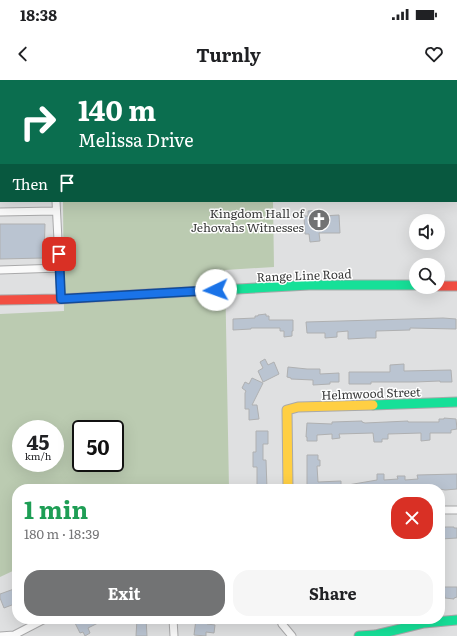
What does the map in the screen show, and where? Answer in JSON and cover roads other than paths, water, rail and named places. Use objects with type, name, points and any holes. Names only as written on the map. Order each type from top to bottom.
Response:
[{"type":"main road","name":"Range Line Road","points":[[0,300],[61,299],[309,285],[409,285]]},
{"type":"main road","points":[[445,286],[457,286]]},
{"type":"main road","name":"Helmwood Street","points":[[288,484],[287,410],[298,407],[457,402]]},
{"type":"main road","points":[[445,621],[457,620]]},
{"type":"main road","points":[[359,636],[375,635],[420,624]]},
{"type":"street","points":[[56,202],[61,299]]},
{"type":"street","points":[[0,212],[56,211]]},
{"type":"street","points":[[0,270],[60,268]]},
{"type":"street","points":[[445,510],[457,510]]},
{"type":"street","points":[[0,636],[14,636],[36,624]]},
{"type":"street","points":[[173,624],[174,636]]},
{"type":"street","points":[[282,624],[292,636]]},
{"type":"place","name":"Kingdom Hall of Jehovahs Witnesses","points":[[319,220]]}]
